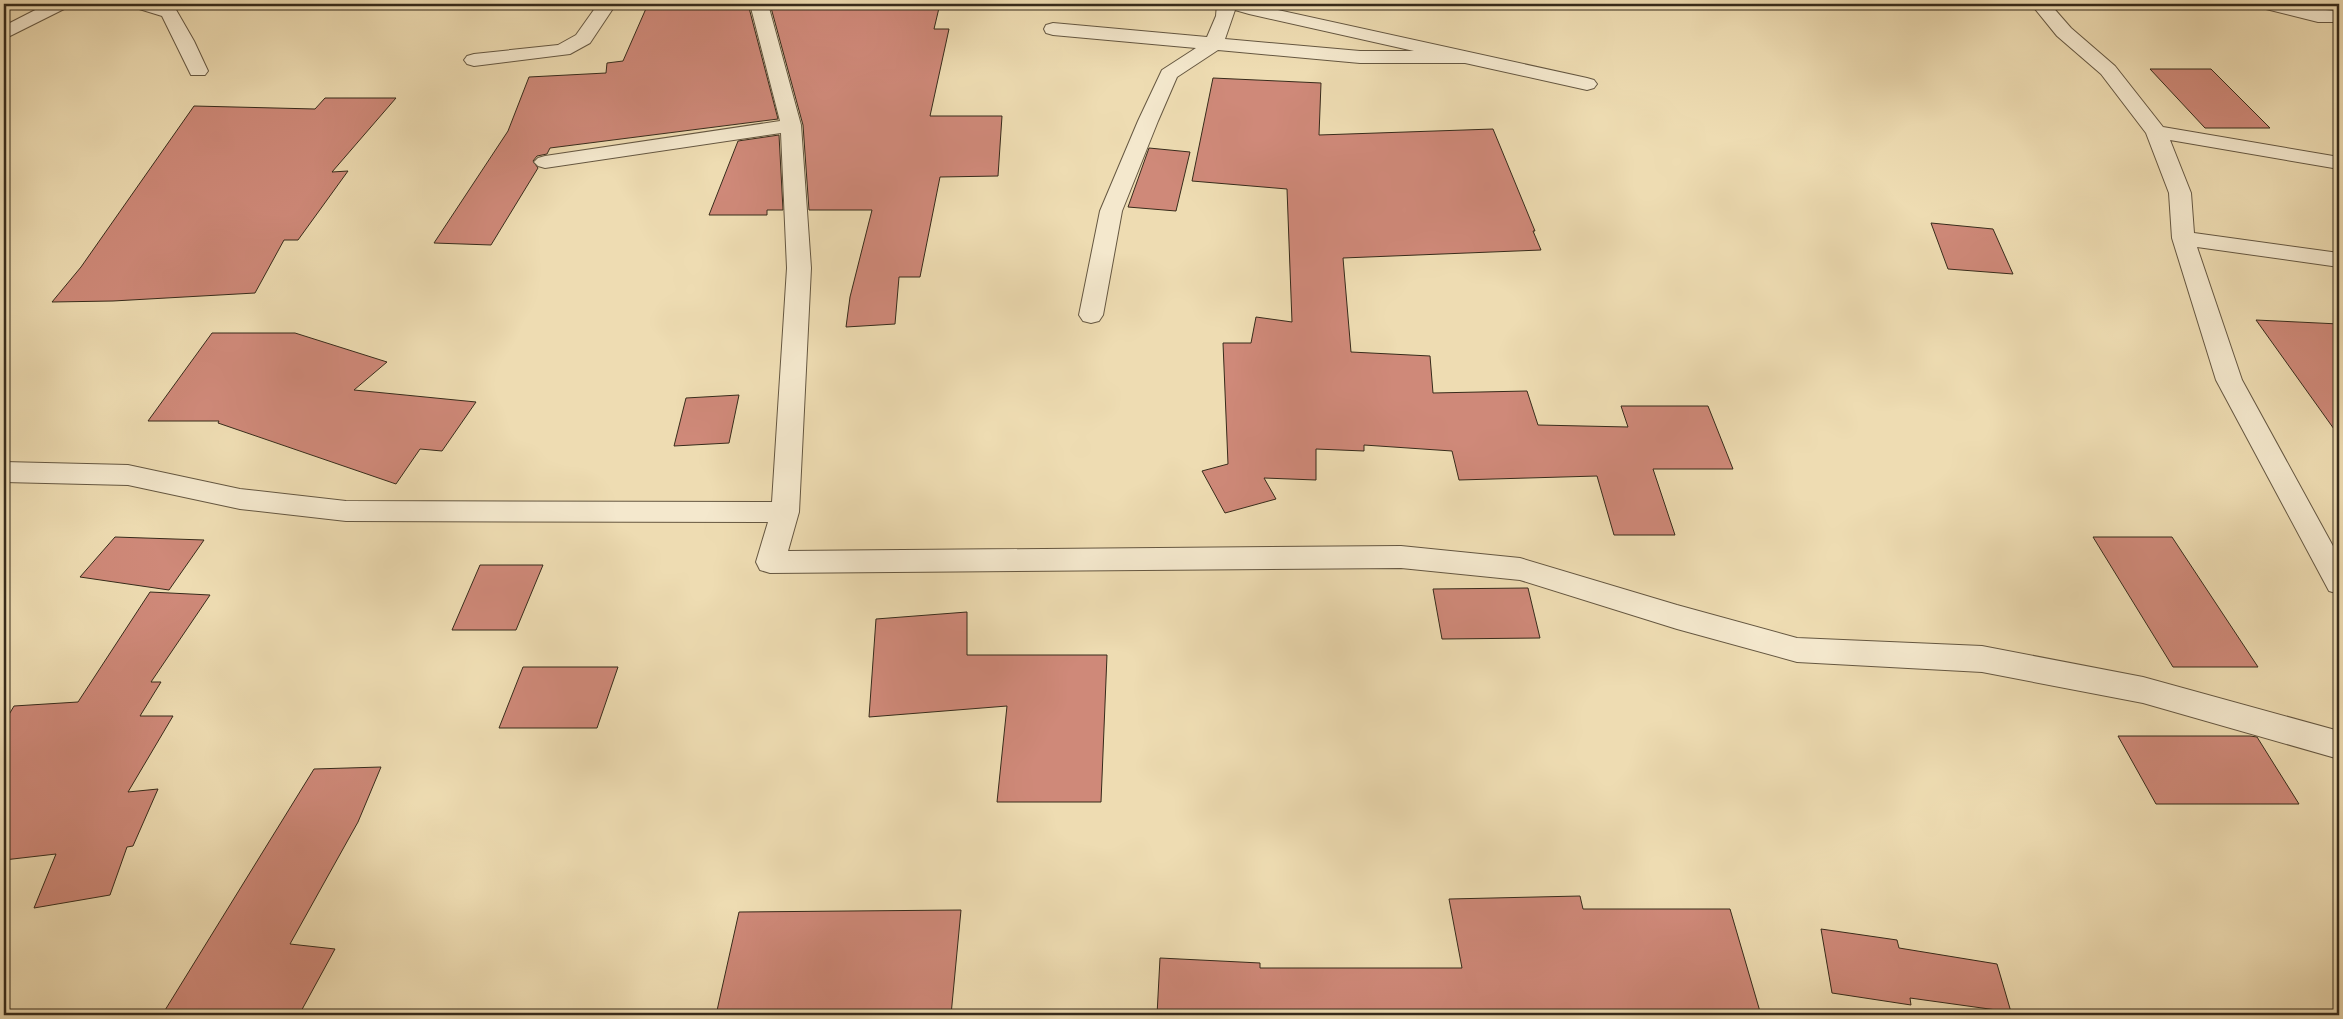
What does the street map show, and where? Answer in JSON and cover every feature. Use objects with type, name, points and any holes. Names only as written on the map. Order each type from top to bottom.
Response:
[{"type":"street","points":[[4,34],[60,4]]},
{"type":"street","points":[[142,4],[168,12],[198,71]]},
{"type":"street","points":[[474,60],[563,50],[583,39],[607,4]]},
{"type":"street","points":[[759,4],[791,125],[799,268],[785,512],[770,562],[1401,558],[1520,569],[1677,617],[1797,650],[1982,659],[2143,690],[2339,745]]},
{"type":"street","points":[[1091,315],[1111,211],[1151,113],[1169,74],[1214,44],[1225,16],[1226,4]]},
{"type":"street","points":[[1233,4],[1249,10],[1587,84]]},
{"type":"street","points":[[2040,4],[2064,32],[2108,70],[2156,132],[2180,194],[2183,238],[2229,380],[2339,583]]},
{"type":"street","points":[[2268,4],[2318,16],[2339,17]]},
{"type":"street","points":[[1053,29],[1360,57],[1465,57]]},
{"type":"street","points":[[545,162],[791,125]]},
{"type":"street","points":[[2156,132],[2339,163]]},
{"type":"street","points":[[2183,238],[2339,260]]},
{"type":"street","points":[[4,472],[128,474],[240,499],[346,512],[785,512]]},
{"type":"building","points":[[648,4],[748,4],[778,119],[550,148],[547,154],[537,156],[533,161],[538,168],[491,245],[434,243],[508,131],[529,77],[606,73],[607,63],[623,61]]},
{"type":"building","points":[[770,4],[820,4],[820,8],[939,8],[934,29],[949,29],[930,116],[1002,116],[998,176],[940,177],[920,277],[899,277],[895,324],[846,327],[850,297],[872,210],[809,210],[803,125]]},
{"type":"building","points":[[2150,69],[2211,69],[2270,128],[2205,128]]},
{"type":"building","points":[[1213,78],[1321,83],[1319,135],[1493,129],[1541,250],[1343,258],[1351,352],[1430,356],[1433,393],[1527,391],[1538,425],[1628,427],[1621,406],[1708,406],[1733,469],[1653,469],[1675,535],[1614,535],[1597,476],[1459,480],[1452,451],[1364,445],[1364,451],[1316,449],[1316,480],[1264,478],[1276,499],[1225,513],[1202,471],[1228,464],[1223,343],[1251,343],[1256,317],[1292,322],[1287,189],[1192,181]]},
{"type":"building","points":[[325,98],[396,98],[332,172],[348,171],[298,240],[284,240],[255,293],[113,301],[52,302],[81,267],[194,106],[315,109]]},
{"type":"building","points":[[779,135],[783,210],[767,210],[767,215],[709,215],[738,141]]},
{"type":"building","points":[[1149,148],[1190,152],[1176,211],[1128,207]]},
{"type":"building","points":[[1931,223],[1993,229],[2013,274],[1948,269]]},
{"type":"building","points":[[2256,320],[2339,324],[2339,436]]},
{"type":"building","points":[[212,333],[295,333],[387,362],[354,390],[476,402],[442,451],[420,449],[396,484],[218,423],[219,421],[148,421]]},
{"type":"building","points":[[739,395],[729,443],[674,446],[686,398]]},
{"type":"building","points":[[115,537],[204,540],[169,590],[80,577]]},
{"type":"building","points":[[2093,537],[2172,537],[2258,667],[2173,667]]},
{"type":"building","points":[[480,565],[543,565],[516,630],[452,630]]},
{"type":"building","points":[[1528,588],[1540,638],[1442,639],[1433,589]]},
{"type":"building","points":[[150,592],[210,595],[151,682],[161,682],[140,716],[173,716],[128,792],[158,789],[133,846],[127,847],[110,895],[34,908],[56,854],[4,860],[4,723],[14,706],[78,702]]},
{"type":"building","points":[[967,612],[967,655],[1107,655],[1101,802],[997,802],[1007,706],[869,717],[876,619]]},
{"type":"building","points":[[523,667],[618,667],[597,728],[499,728]]},
{"type":"building","points":[[2118,736],[2257,737],[2299,804],[2156,804]]},
{"type":"building","points":[[381,767],[358,822],[290,944],[335,949],[299,1015],[162,1015],[314,769]]},
{"type":"building","points":[[1580,896],[1583,909],[1730,909],[1761,1015],[1157,1015],[1160,958],[1260,963],[1260,968],[1462,968],[1449,899]]},
{"type":"building","points":[[961,910],[951,1015],[716,1015],[739,912]]},
{"type":"building","points":[[1821,929],[1897,940],[1899,948],[1997,964],[2011,1012],[1910,998],[1911,1005],[1832,993]]}]
